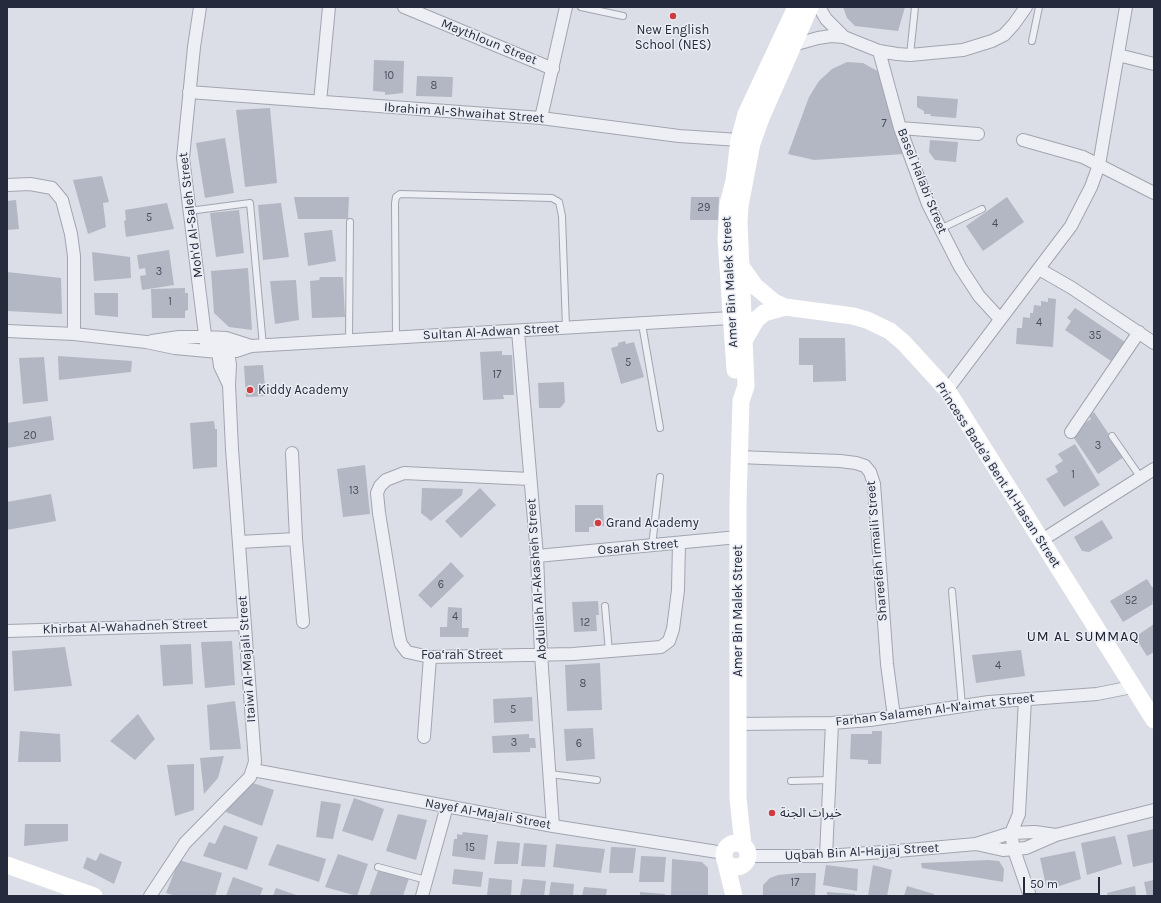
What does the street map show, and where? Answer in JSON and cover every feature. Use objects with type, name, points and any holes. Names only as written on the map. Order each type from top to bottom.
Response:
[{"type":"street","name":"Moh'd Al-Saleh Street","points":[[200,7],[189,92],[183,158],[189,211],[218,352]]},
{"type":"street","points":[[320,102],[329,7]]},
{"type":"street","name":"Maythloun Street","points":[[404,7],[553,68]]},
{"type":"street","points":[[541,118],[566,7]]},
{"type":"street","name":"Amer Bin Malek Street","points":[[735,896],[735,855],[732,815],[738,798],[738,457],[741,401],[746,386],[740,206],[746,142],[746,114],[796,7]]},
{"type":"street","name":"Amer Bin Malek Street","points":[[741,401],[737,392],[731,318],[726,222],[746,142],[770,95],[810,7]]},
{"type":"street","points":[[819,7],[826,19],[844,38]]},
{"type":"street","points":[[793,46],[818,38],[844,38],[878,51],[910,54],[963,50],[992,41],[1004,35],[1026,7]]},
{"type":"street","points":[[946,390],[1071,226],[1091,187],[1099,164],[1126,7]]},
{"type":"street","name":"Basel Halabi Street","points":[[878,51],[900,128],[925,197],[960,267],[978,296],[1000,319]]},
{"type":"street","points":[[1118,55],[1154,64]]},
{"type":"street","name":"Ibrahim Al-Shwaihat Street","points":[[189,92],[541,118],[679,136],[746,142]]},
{"type":"street","points":[[900,128],[978,134]]},
{"type":"street","points":[[1023,140],[1083,157],[1154,193]]},
{"type":"street","points":[[7,185],[30,184],[52,188],[62,200],[70,226],[74,256],[74,334]]},
{"type":"street","name":"Princess Bade'a Bent Al-Hasan Street","points":[[741,266],[755,286],[774,302],[785,307],[853,316],[877,324],[890,331],[904,343],[946,390],[1042,540],[1132,687],[1154,720]]},
{"type":"street","points":[[1039,269],[1154,342]]},
{"type":"street","name":"Princess Bade'a Bent Al-Hasan Street","points":[[745,339],[756,320],[774,309],[785,307]]},
{"type":"street","name":"Sultan Al-Adwan Street","points":[[7,331],[74,334],[146,342],[175,348],[218,352],[244,350],[257,346],[731,318]]},
{"type":"street","name":"Abdullah Al-Akasheh Street","points":[[518,331],[537,556],[541,654],[553,826]]},
{"type":"street","points":[[1071,432],[1139,332]]},
{"type":"street","name":"Sultan Al-Adwan Street","points":[[146,342],[179,337],[216,338],[257,346]]},
{"type":"street","name":"Itaiwi Al-Majali Street","points":[[216,338],[218,352],[231,374],[229,385],[244,624],[254,752],[253,770]]},
{"type":"street","points":[[292,453],[296,539],[303,622]]},
{"type":"street","name":"Shareefah Irmaili Street","points":[[738,457],[840,461],[865,466],[870,472],[874,484],[887,664],[894,717]]},
{"type":"street","points":[[1042,540],[1154,469]]},
{"type":"street","name":"Foa‘rah Street","points":[[530,479],[404,473],[386,480],[380,486],[377,493],[379,513],[399,636],[401,644],[408,652],[430,657],[609,652],[661,647],[669,641],[673,629],[678,590],[678,543]]},
{"type":"street","name":"Osarah Street","points":[[537,556],[738,537]]},
{"type":"street","points":[[239,542],[296,539]]},
{"type":"street","name":"Khirbat Al-Wahadneh Street","points":[[7,631],[244,624]]},
{"type":"street","points":[[424,737],[430,657]]},
{"type":"street","name":"Farhan Salameh Al-N'aimat Street","points":[[738,724],[832,723],[894,717],[962,706],[1025,699],[1097,694],[1132,687]]},
{"type":"street","points":[[1025,699],[1019,814],[1011,833],[1014,850],[1030,896]]},
{"type":"street","points":[[826,856],[832,723]]},
{"type":"street","points":[[150,896],[185,843],[246,782],[253,770]]},
{"type":"street","name":"Nayef Al-Majali Street","points":[[253,770],[553,826],[735,855]]},
{"type":"street","points":[[422,896],[447,806]]},
{"type":"street","name":"Uqbah Bin Al-Hajjaj Street","points":[[976,844],[993,849],[1014,850],[1026,848],[1048,840],[1056,835],[1154,810]]},
{"type":"street","points":[[1019,814],[1025,832],[1026,848],[1024,876]]},
{"type":"street","name":"Uqbah Bin Al-Hajjaj Street","points":[[735,855],[826,856],[976,844],[1011,833],[1025,832],[1056,835]]},
{"type":"street","points":[[7,865],[94,896]]},
{"type":"lane","points":[[581,7],[623,16]]},
{"type":"lane","points":[[910,54],[915,7]]},
{"type":"lane","points":[[1032,41],[1039,7]]},
{"type":"lane","points":[[396,337],[395,203],[396,197],[400,194],[552,198],[559,202],[562,216],[566,328]]},
{"type":"lane","points":[[189,211],[250,203],[257,346]]},
{"type":"lane","points":[[940,229],[982,209]]},
{"type":"lane","points":[[349,340],[350,222]]},
{"type":"lane","points":[[642,324],[660,428]]},
{"type":"lane","points":[[1112,436],[1141,478]]},
{"type":"lane","points":[[652,546],[660,477]]},
{"type":"lane","points":[[952,591],[962,706]]},
{"type":"lane","points":[[605,606],[609,652]]},
{"type":"lane","points":[[550,774],[597,780]]},
{"type":"lane","points":[[791,781],[830,780]]},
{"type":"lane","points":[[378,867],[426,880]]},
{"type":"building","points":[[843,7],[905,7],[898,31],[855,26],[847,18]]},
{"type":"building","points":[[374,60],[404,61],[403,93],[385,95],[385,92],[373,91]]},
{"type":"building","points":[[847,62],[863,63],[879,72],[904,154],[814,160],[788,154],[809,97],[819,81],[832,69]]},
{"type":"building","points":[[417,76],[453,77],[452,97],[416,96]]},
{"type":"building","points":[[917,96],[958,99],[956,118],[930,116],[931,114],[924,114],[924,111],[917,107]]},
{"type":"building","points":[[270,108],[277,183],[245,187],[236,110]]},
{"type":"building","points":[[225,138],[234,193],[205,198],[196,143]]},
{"type":"building","points":[[930,140],[958,142],[956,162],[935,160],[929,152]]},
{"type":"building","points":[[102,176],[109,202],[103,203],[106,227],[88,234],[73,180]]},
{"type":"building","points":[[294,197],[349,197],[348,219],[298,219]]},
{"type":"building","points":[[691,197],[719,197],[718,220],[690,220]]},
{"type":"building","points":[[1007,197],[1024,222],[983,251],[966,226]]},
{"type":"building","points":[[16,200],[19,229],[7,230],[7,201]]},
{"type":"building","points":[[167,203],[174,229],[126,237],[124,221],[126,220],[125,210]]},
{"type":"building","points":[[281,203],[289,257],[263,260],[258,205]]},
{"type":"building","points":[[239,210],[244,253],[216,257],[210,213]]},
{"type":"building","points":[[332,230],[336,261],[308,266],[304,233]]},
{"type":"building","points":[[169,250],[174,285],[142,290],[140,276],[146,275],[145,268],[139,269],[137,255]]},
{"type":"building","points":[[92,252],[130,257],[131,278],[94,281]]},
{"type":"building","points":[[248,268],[252,330],[229,327],[214,313],[211,271]]},
{"type":"building","points":[[7,272],[61,278],[62,314],[7,311]]},
{"type":"building","points":[[320,277],[343,277],[345,317],[312,318],[310,281],[319,280]]},
{"type":"building","points":[[296,280],[299,320],[275,324],[270,281]]},
{"type":"building","points":[[185,288],[185,293],[188,293],[188,310],[185,311],[185,318],[152,318],[151,289]]},
{"type":"building","points":[[94,293],[118,293],[118,317],[95,315]]},
{"type":"building","points":[[1048,298],[1056,299],[1053,347],[1016,344],[1017,328],[1022,328],[1023,317],[1030,318],[1030,313],[1033,313],[1034,305],[1041,306],[1041,301],[1048,302]]},
{"type":"building","points":[[1075,308],[1125,342],[1111,361],[1065,330],[1071,321],[1067,318]]},
{"type":"building","points":[[799,338],[845,338],[846,381],[813,382],[813,365],[799,365]]},
{"type":"building","points":[[625,341],[626,344],[634,342],[644,377],[621,384],[611,348],[618,346],[618,343]]},
{"type":"building","points":[[502,351],[502,355],[512,355],[514,395],[503,395],[504,399],[483,400],[480,352]]},
{"type":"building","points":[[58,356],[132,361],[131,372],[59,380]]},
{"type":"building","points":[[44,357],[48,401],[23,404],[19,358]]},
{"type":"building","points":[[263,365],[266,396],[246,397],[244,366]]},
{"type":"building","points":[[564,382],[565,402],[560,408],[539,408],[538,383]]},
{"type":"building","points":[[1094,412],[1124,457],[1098,474],[1072,435],[1091,419],[1089,416]]},
{"type":"building","points":[[51,416],[54,440],[7,448],[7,423]]},
{"type":"building","points":[[214,421],[215,429],[217,429],[217,467],[193,469],[190,423]]},
{"type":"building","points":[[1075,444],[1100,485],[1064,507],[1046,479],[1058,472],[1055,466],[1063,461],[1058,454]]},
{"type":"building","points":[[365,465],[370,514],[343,517],[337,469]]},
{"type":"building","points":[[422,488],[463,489],[462,495],[431,521],[421,513]]},
{"type":"building","points":[[480,488],[496,505],[461,538],[445,521]]},
{"type":"building","points":[[51,494],[56,521],[7,530],[7,502]]},
{"type":"building","points":[[575,505],[603,505],[604,526],[589,527],[589,532],[575,532]]},
{"type":"building","points":[[1102,520],[1113,538],[1089,552],[1082,551],[1074,537]]},
{"type":"building","points":[[451,562],[464,576],[431,608],[418,595]]},
{"type":"building","points":[[1147,579],[1152,587],[1154,587],[1153,604],[1123,622],[1110,601]]},
{"type":"building","points":[[598,601],[599,615],[596,615],[597,631],[574,632],[572,602]]},
{"type":"building","points":[[448,607],[462,608],[462,628],[469,628],[468,637],[440,637],[440,627],[447,627]]},
{"type":"building","points":[[1154,624],[1154,652],[1147,656],[1135,637]]},
{"type":"building","points":[[232,641],[235,685],[205,688],[201,642]]},
{"type":"building","points":[[191,644],[193,684],[163,686],[160,645]]},
{"type":"building","points":[[65,647],[72,686],[14,691],[12,651]]},
{"type":"building","points":[[1021,650],[1025,676],[976,683],[972,655]]},
{"type":"building","points":[[600,663],[602,710],[567,711],[565,665]]},
{"type":"building","points":[[532,697],[533,721],[494,723],[493,699]]},
{"type":"building","points":[[235,701],[241,749],[210,750],[207,705]]},
{"type":"building","points":[[138,714],[155,739],[135,760],[110,741]]},
{"type":"building","points":[[593,728],[595,759],[566,761],[564,729]]},
{"type":"building","points":[[20,731],[60,734],[61,762],[18,762]]},
{"type":"building","points":[[872,731],[882,731],[881,764],[868,764],[868,760],[850,759],[851,734],[872,734]]},
{"type":"building","points":[[529,734],[529,738],[535,738],[536,748],[530,748],[530,752],[493,753],[492,736]]},
{"type":"building","points":[[224,756],[218,778],[204,794],[200,758]]},
{"type":"building","points":[[194,764],[194,810],[175,816],[167,765]]},
{"type":"building","points":[[247,781],[274,790],[262,826],[226,812],[233,798],[238,799],[243,786]]},
{"type":"building","points":[[354,798],[384,809],[373,841],[342,831]]},
{"type":"building","points":[[321,801],[341,804],[333,839],[316,837]]},
{"type":"building","points":[[398,814],[427,820],[416,860],[386,851]]},
{"type":"building","points":[[25,824],[68,824],[68,841],[24,846]]},
{"type":"building","points":[[224,825],[258,837],[247,870],[203,856],[209,842],[215,844]]},
{"type":"building","points":[[1154,829],[1154,862],[1133,867],[1127,835]]},
{"type":"building","points":[[463,832],[488,835],[485,860],[452,856],[454,839],[457,839],[457,834],[462,835]]},
{"type":"building","points":[[1115,836],[1122,864],[1087,875],[1081,843]]},
{"type":"building","points":[[497,841],[520,843],[518,864],[494,864]]},
{"type":"building","points":[[524,843],[547,845],[545,867],[521,866]]},
{"type":"building","points":[[277,844],[326,859],[319,882],[268,865]]},
{"type":"building","points":[[556,844],[605,849],[601,873],[553,867]]},
{"type":"building","points":[[611,847],[636,848],[633,873],[609,873]]},
{"type":"building","points":[[1075,851],[1081,879],[1047,890],[1040,858]]},
{"type":"building","points":[[100,853],[122,862],[114,884],[83,868],[87,857],[96,861]]},
{"type":"building","points":[[338,854],[368,864],[357,896],[325,887]]},
{"type":"building","points":[[641,856],[666,857],[664,882],[639,882]]},
{"type":"building","points":[[672,859],[702,862],[708,868],[708,896],[671,896]]},
{"type":"building","points":[[179,860],[222,873],[215,896],[176,896],[166,893]]},
{"type":"building","points":[[988,860],[999,861],[1004,869],[1003,882],[922,868],[921,863]]},
{"type":"building","points":[[826,865],[858,869],[857,891],[823,885]]},
{"type":"building","points":[[873,865],[892,870],[887,896],[868,896]]},
{"type":"building","points":[[379,868],[409,878],[403,896],[369,896]]},
{"type":"building","points":[[454,869],[483,872],[481,887],[452,884]]},
{"type":"building","points":[[816,873],[815,896],[763,896],[763,885],[770,878],[778,875]]},
{"type":"building","points":[[233,877],[263,888],[260,896],[226,896]]},
{"type":"building","points":[[489,878],[512,880],[511,896],[487,896]]},
{"type":"building","points":[[523,879],[546,881],[544,896],[520,896]]},
{"type":"building","points":[[1154,880],[1154,896],[1147,896],[1144,882]]},
{"type":"building","points":[[551,882],[574,884],[573,896],[549,896]]},
{"type":"building","points":[[907,886],[934,894],[933,896],[904,896]]},
{"type":"building","points":[[1135,886],[1136,896],[1108,896],[1107,893]]},
{"type":"building","points":[[584,887],[607,889],[606,896],[582,896]]},
{"type":"building","points":[[276,888],[299,896],[273,896]]},
{"type":"building","points":[[640,892],[665,894],[665,896],[640,896]]},
{"type":"building","points":[[827,892],[855,894],[855,896],[827,896]]},
{"type":"place","name":"New English School (NES)","points":[[673,16]]},
{"type":"place","name":"Kiddy Academy","points":[[250,390]]},
{"type":"place","name":"Grand Academy","points":[[598,523]]},
{"type":"place","name":"خيرات الجنة","points":[[772,813]]},
{"type":"district","name":"UM AL SUMMAQ","points":[[1083,637]]}]
